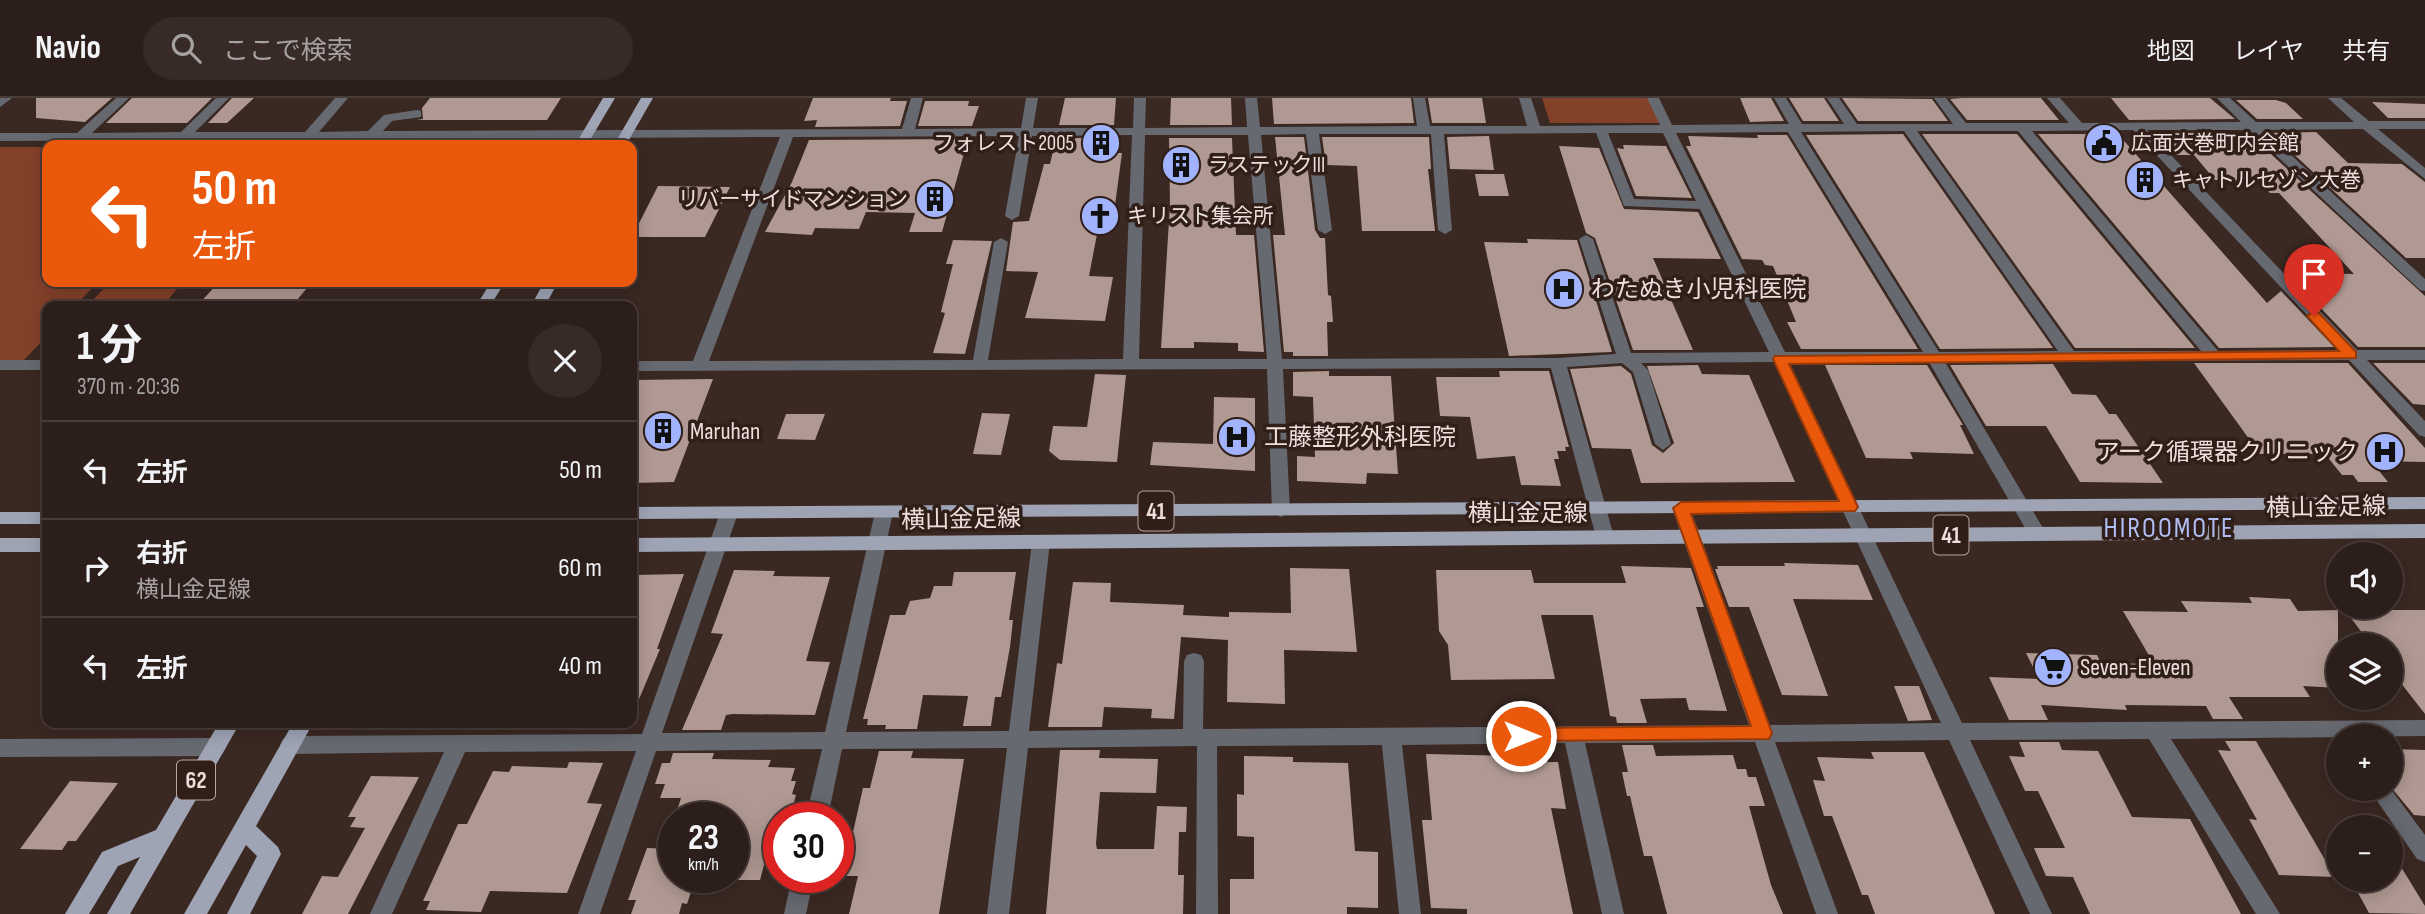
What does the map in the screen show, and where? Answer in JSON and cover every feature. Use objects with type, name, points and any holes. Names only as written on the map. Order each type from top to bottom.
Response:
[{"type":"main road","points":[[585,139],[609,98]]},
{"type":"main road","points":[[623,140],[647,98]]},
{"type":"main road","name":"横山金足線","points":[[637,513],[2425,503]]},
{"type":"main road","points":[[0,518],[42,518]]},
{"type":"main road","name":"横山金足線","points":[[637,545],[2425,531]]},
{"type":"main road","points":[[0,545],[42,545]]},
{"type":"main road","name":"62","points":[[118,914],[227,728]]},
{"type":"main road","points":[[195,914],[300,728]]},
{"type":"main road","points":[[238,914],[270,854],[243,828]]},
{"type":"main road","points":[[76,914],[110,859],[162,837]]},
{"type":"street","points":[[0,103],[6,98]]},
{"type":"street","points":[[79,138],[123,98]]},
{"type":"street","points":[[184,137],[223,98]]},
{"type":"street","points":[[308,136],[342,98]]},
{"type":"street","points":[[907,133],[917,98]]},
{"type":"street","points":[[1012,216],[1032,98]]},
{"type":"street","points":[[1130,362],[1140,98]]},
{"type":"street","points":[[1251,98],[1275,364],[1282,511]]},
{"type":"street","points":[[1419,98],[1431,130],[1445,230]]},
{"type":"street","points":[[1525,98],[1535,130]]},
{"type":"street","points":[[1653,98],[1780,359],[1953,732],[2041,914]]},
{"type":"street","points":[[1780,98],[2038,534]]},
{"type":"street","points":[[1833,98],[1853,128]]},
{"type":"street","points":[[1940,98],[1964,128]]},
{"type":"street","points":[[2053,98],[2079,127]]},
{"type":"street","points":[[2222,98],[2425,287]]},
{"type":"street","points":[[2334,98],[2425,175]]},
{"type":"street","points":[[371,135],[388,118],[417,114]]},
{"type":"street","points":[[0,137],[371,135],[623,140],[788,134],[1026,132],[2425,125]]},
{"type":"street","points":[[2022,127],[2213,355]]},
{"type":"street","points":[[2137,127],[2425,431]]},
{"type":"street","points":[[1908,128],[2070,357]]},
{"type":"street","points":[[1601,130],[1629,203],[1704,205]]},
{"type":"street","points":[[1312,131],[1325,230]]},
{"type":"street","points":[[699,366],[788,134]]},
{"type":"street","points":[[1586,239],[1625,358],[1640,370],[1663,444]]},
{"type":"street","points":[[981,362],[1001,242]]},
{"type":"street","points":[[637,366],[981,362],[1558,363],[1625,358],[2425,355]]},
{"type":"street","points":[[1558,363],[1605,537]]},
{"type":"street","points":[[0,365],[42,365]]},
{"type":"street","points":[[1681,508],[1827,914]]},
{"type":"street","points":[[820,802],[884,512]]},
{"type":"street","points":[[589,914],[729,513]]},
{"type":"street","points":[[998,914],[1041,542]]},
{"type":"street","points":[[1194,661],[1207,914]]},
{"type":"street","points":[[2403,729],[2425,728]]},
{"type":"street","points":[[2155,730],[2269,914]]},
{"type":"street","points":[[290,745],[2155,730],[2326,733]]},
{"type":"street","points":[[1573,735],[1613,914]]},
{"type":"street","points":[[1391,736],[1410,914]]},
{"type":"street","points":[[381,914],[458,744]]},
{"type":"street","points":[[0,748],[216,747]]},
{"type":"street","points":[[2388,801],[2425,852]]},
{"type":"street","points":[[795,914],[800,893]]},
{"type":"shaded area","points":[[1542,98],[1650,98],[1661,123],[1550,123]]},
{"type":"shaded area","points":[[0,147],[42,147],[42,287],[93,287],[80,301],[42,301],[42,341],[23,361],[0,361]]},
{"type":"shaded area","points":[[105,287],[179,287],[167,301],[92,301]]},
{"type":"building","points":[[36,98],[112,98],[85,122],[36,118]]},
{"type":"building","points":[[132,98],[212,98],[187,123],[106,123]]},
{"type":"building","points":[[232,98],[254,98],[227,123],[208,123]]},
{"type":"building","points":[[430,98],[561,98],[547,120],[417,120],[423,119],[422,108]]},
{"type":"building","points":[[813,98],[891,98],[890,101],[907,101],[900,126],[815,127],[817,120],[804,121]]},
{"type":"building","points":[[1065,98],[1116,98],[1114,125],[1059,125]]},
{"type":"building","points":[[1171,98],[1231,98],[1232,125],[1170,125]]},
{"type":"building","points":[[1272,98],[1411,98],[1414,123],[1274,124]]},
{"type":"building","points":[[1428,98],[1482,98],[1486,123],[1432,123]]},
{"type":"building","points":[[1740,98],[1771,98],[1784,121],[1750,122]]},
{"type":"building","points":[[1789,98],[1824,98],[1839,121],[1803,121]]},
{"type":"building","points":[[1842,98],[1932,99],[1948,121],[1858,121]]},
{"type":"building","points":[[2041,98],[2059,120],[1967,120],[1950,99]]},
{"type":"building","points":[[2111,98],[2210,98],[2235,119],[2129,120]]},
{"type":"building","points":[[2236,100],[2276,100],[2286,103],[2303,119],[2257,119]]},
{"type":"building","points":[[925,101],[969,101],[968,106],[979,106],[972,126],[918,126]]},
{"type":"building","points":[[2372,102],[2425,104],[2425,118],[2388,118]]},
{"type":"building","points":[[2316,132],[2348,163],[2402,164],[2425,182],[2425,258],[2406,258],[2271,133]]},
{"type":"building","points":[[2153,133],[2248,133],[2425,296],[2425,347],[2358,347],[2294,280],[2301,273],[2354,274],[2279,193],[2270,193],[2259,181],[2215,180],[2194,155],[2174,155]]},
{"type":"building","points":[[1903,134],[2053,348],[1940,349],[1806,135]]},
{"type":"building","points":[[1922,134],[2017,134],[2195,348],[2075,348]]},
{"type":"building","points":[[2038,134],[2118,134],[2267,303],[2281,291],[2334,347],[2219,348]]},
{"type":"building","points":[[1757,135],[1787,135],[1918,349],[1801,349],[1787,322],[1796,322],[1773,266],[1765,265],[1762,260],[1742,259],[1686,146],[1691,146],[1688,136],[1758,138]]},
{"type":"building","points":[[1489,136],[1494,170],[1450,169],[1447,137]]},
{"type":"building","points":[[1275,137],[1304,137],[1315,230],[1320,238],[1325,238],[1328,295],[1331,296],[1333,322],[1327,322],[1328,356],[1293,356],[1293,352],[1284,352],[1273,235],[1285,235]]},
{"type":"building","points":[[1322,137],[1429,137],[1431,169],[1428,169],[1435,231],[1362,231],[1357,166],[1326,165]]},
{"type":"building","points":[[1056,138],[1113,138],[1112,153],[1122,153],[1113,220],[1110,229],[1098,229],[1089,276],[1113,277],[1105,321],[1025,318],[1038,272],[1006,271],[1013,222],[1029,221],[1044,164],[1050,164]]},
{"type":"building","points":[[1169,138],[1232,138],[1236,235],[1254,235],[1264,352],[1238,351],[1238,343],[1194,342],[1194,348],[1161,348],[1170,205]]},
{"type":"building","points":[[968,139],[942,232],[909,232],[915,213],[866,212],[859,229],[815,228],[812,235],[765,232],[792,182],[809,140]]},
{"type":"building","points":[[1623,145],[1666,146],[1692,198],[1636,196],[1617,148],[1624,149]]},
{"type":"building","points":[[1559,146],[1599,148],[1624,209],[1698,212],[1721,259],[1653,258],[1693,350],[1633,350],[1595,238],[1586,233]]},
{"type":"building","points":[[1475,174],[1504,174],[1509,196],[1479,196]]},
{"type":"building","points":[[658,186],[730,187],[705,237],[637,237],[637,227]]},
{"type":"building","points":[[1527,239],[1577,240],[1612,352],[1509,356],[1484,242],[1528,243]]},
{"type":"building","points":[[953,240],[992,241],[965,354],[933,353],[945,313],[941,312],[953,264],[946,264]]},
{"type":"building","points":[[214,287],[308,287],[296,301],[202,301]]},
{"type":"building","points":[[2194,363],[2348,363],[2425,448],[2425,462],[2371,461],[2388,482],[2358,482],[2353,475],[2342,475],[2325,454],[2260,454]]},
{"type":"building","points":[[2373,363],[2425,363],[2425,405],[2413,404]]},
{"type":"building","points":[[2053,364],[2072,394],[2096,395],[2109,414],[2116,414],[2163,483],[2080,482],[2046,426],[1986,426],[1950,365]]},
{"type":"building","points":[[1698,365],[1702,374],[1749,375],[1795,482],[1641,483],[1631,449],[1592,448],[1570,369],[1621,366],[1631,374],[1652,445],[1663,453],[1674,443],[1647,366]]},
{"type":"building","points":[[1825,365],[1927,365],[1963,425],[1960,425],[1974,454],[1910,452],[1913,459],[1866,458]]},
{"type":"building","points":[[1329,371],[1329,376],[1391,376],[1398,474],[1367,473],[1366,484],[1297,481],[1297,456],[1315,457],[1313,397],[1293,396],[1293,372]]},
{"type":"building","points":[[1499,371],[1549,371],[1569,447],[1565,447],[1566,451],[1557,451],[1559,459],[1554,459],[1561,486],[1521,485],[1515,456],[1477,459],[1470,417],[1440,416],[1436,377],[1500,377]]},
{"type":"building","points":[[1095,374],[1126,375],[1117,462],[1060,460],[1049,451],[1053,426],[1087,427]]},
{"type":"building","name":"Maruhan","points":[[713,379],[674,482],[637,483],[637,380]]},
{"type":"building","points":[[1214,397],[1255,398],[1255,471],[1150,465],[1153,442],[1213,444]]},
{"type":"building","points":[[982,413],[1010,414],[1001,455],[973,454]]},
{"type":"building","points":[[786,414],[825,414],[815,440],[777,439]]},
{"type":"building","points":[[1784,563],[1858,565],[1873,600],[1793,599],[1828,696],[1782,695],[1749,607],[1729,607],[1715,569],[1718,569],[1717,566],[1785,566]]},
{"type":"building","points":[[1621,566],[1691,568],[1704,607],[1696,607],[1727,711],[1689,710],[1686,698],[1640,699],[1647,723],[1617,723],[1616,717],[1610,716],[1593,615],[1541,615],[1555,679],[1451,680],[1448,645],[1439,631],[1436,570],[1531,570],[1534,583],[1626,583]]},
{"type":"building","points":[[1290,568],[1349,569],[1357,652],[1284,650],[1285,704],[1227,702],[1228,640],[1181,637],[1174,719],[1151,718],[1152,709],[1104,707],[1102,727],[1048,727],[1057,663],[1062,664],[1073,582],[1111,583],[1110,602],[1184,605],[1183,615],[1229,617],[1229,612],[1291,613]]},
{"type":"building","points":[[734,570],[775,571],[773,576],[830,577],[806,661],[830,662],[815,715],[733,714],[726,715],[721,730],[682,730],[723,634],[711,633]]},
{"type":"building","points":[[954,572],[1016,572],[1009,620],[1013,620],[1010,647],[1001,697],[995,697],[991,726],[963,726],[968,696],[923,695],[917,729],[885,729],[886,725],[867,725],[868,719],[863,719],[890,615],[905,615],[910,601],[930,598],[934,586],[952,586]]},
{"type":"building","points":[[684,574],[657,649],[660,649],[637,704],[637,575]]},
{"type":"building","points":[[2249,597],[2290,599],[2298,611],[2326,610],[2326,619],[2338,619],[2338,633],[2326,633],[2326,687],[2303,686],[2310,697],[2229,697],[2243,719],[2213,719],[2206,706],[2125,705],[2127,710],[2041,705],[2048,720],[2009,720],[1989,677],[2039,679],[2026,653],[2097,655],[2101,663],[2154,664],[2123,611],[2188,612],[2181,601],[2252,603]]},
{"type":"building","points":[[2403,610],[2425,610],[2425,714],[2403,686],[2403,633],[2362,633],[2352,619],[2403,619]]},
{"type":"building","points":[[1894,686],[1919,686],[1932,720],[1908,721]]},
{"type":"building","points":[[2225,741],[2256,741],[2326,862],[2326,877],[2279,875],[2249,819],[2257,820],[2218,750],[2231,751]]},
{"type":"building","points":[[2019,742],[2059,742],[2062,750],[2098,751],[2132,817],[2190,819],[2241,914],[2090,914],[2073,877],[2046,876],[2034,848],[2065,848],[2038,791],[2025,791],[2009,756],[2025,757]]},
{"type":"building","points":[[1622,745],[1653,745],[1656,756],[1733,755],[1737,769],[1746,769],[1748,777],[1756,777],[1765,806],[1749,806],[1771,885],[1783,914],[1667,914],[1652,856],[1644,856],[1630,796],[1627,796],[1622,772],[1628,772]]},
{"type":"building","points":[[2403,749],[2425,750],[2425,816],[2414,815],[2402,801]]},
{"type":"building","points":[[1060,750],[1100,750],[1099,758],[1158,759],[1156,793],[1100,792],[1096,844],[1097,849],[1154,849],[1157,806],[1187,807],[1186,832],[1179,832],[1178,875],[1184,875],[1183,914],[1046,914]]},
{"type":"building","points":[[879,751],[913,751],[911,758],[964,759],[939,914],[849,914],[858,876],[854,876],[854,828],[863,788],[870,788]]},
{"type":"building","points":[[1871,752],[1924,752],[1995,914],[1875,914],[1868,895],[1862,895],[1832,816],[1824,816],[1813,780],[1825,781],[1817,757],[1874,759]]},
{"type":"building","points":[[673,753],[714,753],[712,759],[771,760],[768,767],[795,768],[791,781],[796,781],[792,794],[796,795],[794,802],[763,802],[763,869],[760,880],[749,880],[749,802],[680,802],[681,798],[660,798],[665,784],[655,784],[662,763],[670,763]]},
{"type":"building","points":[[1426,754],[1514,756],[1515,762],[1558,762],[1566,809],[1551,808],[1573,914],[1467,914],[1467,909],[1431,908],[1422,820],[1432,820]]},
{"type":"building","points":[[1244,756],[1293,757],[1293,762],[1348,763],[1355,851],[1378,852],[1378,908],[1347,907],[1347,914],[1230,914],[1230,879],[1254,879],[1254,837],[1237,836],[1237,794],[1244,795]]},
{"type":"building","points":[[569,762],[603,763],[587,803],[602,804],[567,893],[490,891],[481,912],[426,910],[430,901],[423,901],[458,824],[467,824],[493,771],[509,772],[512,766],[567,768]]},
{"type":"building","points":[[371,776],[419,777],[348,914],[302,914],[322,876],[338,877],[365,828],[350,827],[356,817],[348,817]]},
{"type":"building","points":[[70,781],[118,783],[76,841],[68,841],[62,850],[20,849]]},
{"type":"building","points":[[647,848],[658,848],[658,893],[691,893],[687,904],[682,903],[679,914],[631,914],[636,900],[628,900]]},
{"type":"building","points":[[2403,870],[2425,906],[2425,914],[2369,913],[2358,892],[2403,892]]},
{"type":"place","name":"フォレスト2005","points":[[1101,143]]},
{"type":"place","name":"広面大巻町内会館","points":[[2104,143]]},
{"type":"place","name":"ラステックIII","points":[[1181,165]]},
{"type":"place","name":"キャトルセゾン大巻","points":[[2145,180]]},
{"type":"place","name":"リバーサイドマンション","points":[[935,199]]},
{"type":"place","name":"キリスト集会所","points":[[1100,216]]},
{"type":"place","name":"わたぬき小児科医院","points":[[1564,289]]},
{"type":"place","name":"Maruhan","points":[[663,431]]},
{"type":"place","name":"工藤整形外科医院","points":[[1237,437]]},
{"type":"place","name":"アーク循環器クリニック","points":[[2385,452]]},
{"type":"place","name":"Seven-Eleven","points":[[2053,667]]},
{"type":"district","name":"HIROOMOTE","points":[[2169,527]]},
{"type":"route","points":[[1521,736],[1763,733],[1681,508],[1850,507],[1780,359],[2351,355],[2314,316]]}]
